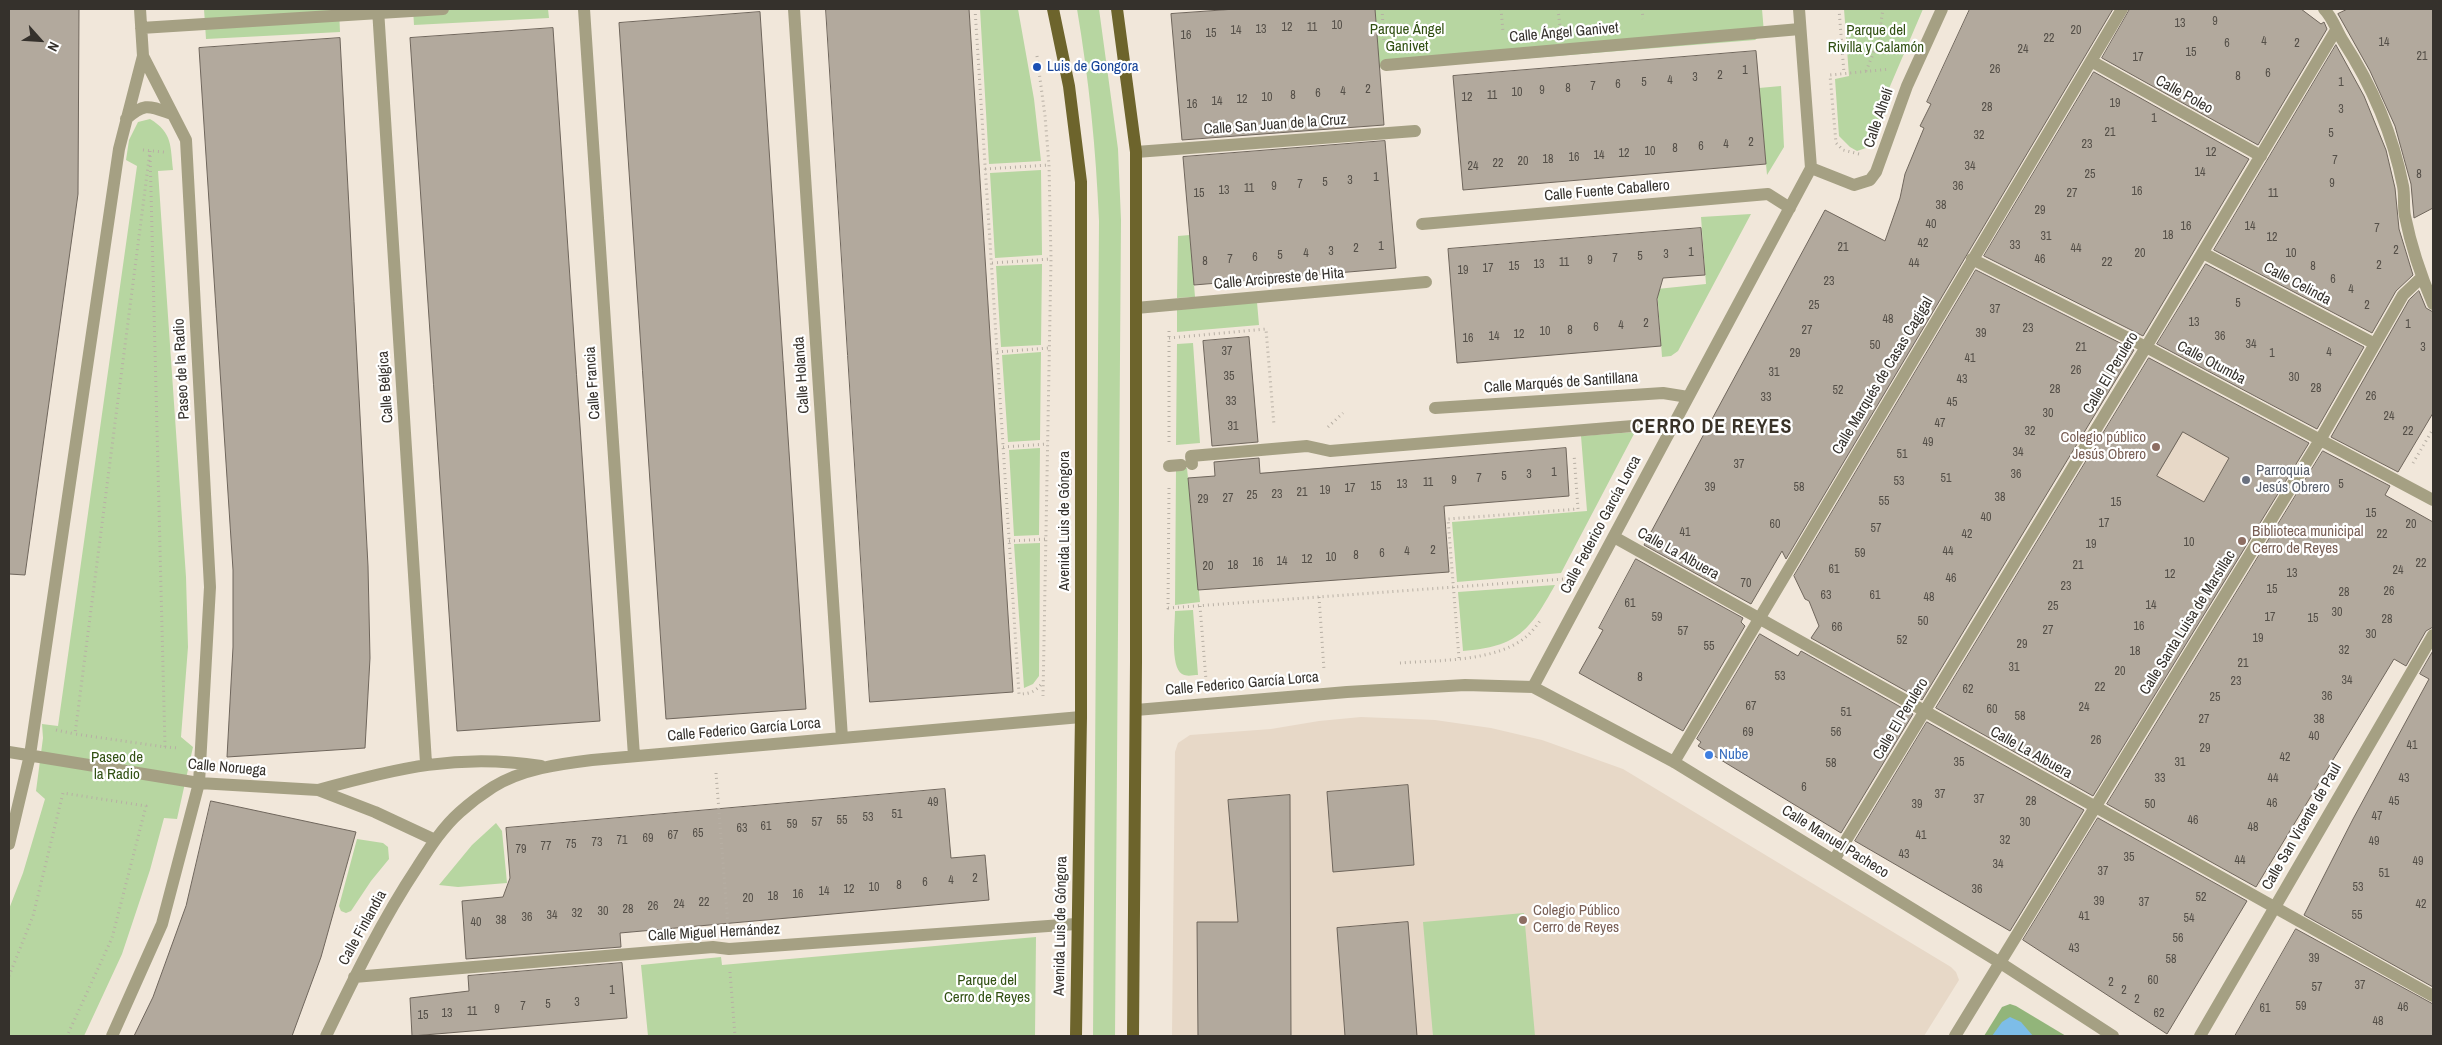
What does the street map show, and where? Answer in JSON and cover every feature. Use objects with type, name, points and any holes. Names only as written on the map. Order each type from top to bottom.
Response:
[{"type":"main road","name":"Avenida Luis de Góngora","points":[[1053,9],[1068,86],[1081,182],[1081,717],[1076,924],[1076,1036]]},
{"type":"main road","points":[[1117,9],[1136,152],[1136,710],[1133,1036]]},
{"type":"street","name":"Paseo de la Radio","points":[[9,844],[30,755],[119,149],[142,56],[140,9]]},
{"type":"street","points":[[141,28],[378,11],[443,9]]},
{"type":"street","name":"Calle Francia","points":[[584,9],[634,756]]},
{"type":"street","name":"Calle Holanda","points":[[794,9],[842,738]]},
{"type":"street","points":[[1798,9],[1811,168]]},
{"type":"street","name":"Calle Alhelí","points":[[1811,168],[1854,185],[1870,180],[1880,161],[1907,86],[1942,9]]},
{"type":"street","name":"Calle Marqués de Casas Cagigal","points":[[1674,762],[2122,9]]},
{"type":"street","points":[[2324,9],[2333,18],[2336,30],[2365,78],[2383,121],[2403,186],[2405,215],[2433,304]]},
{"type":"street","name":"Calle Bélgica","points":[[378,11],[426,763]]},
{"type":"street","name":"Calle Ángel Ganivet","points":[[1386,65],[1800,29]]},
{"type":"street","name":"Calle El Perulero","points":[[1834,860],[2336,30]]},
{"type":"street","name":"Paseo de la Radio","points":[[112,1036],[162,924],[198,783],[210,586],[186,140],[142,56]]},
{"type":"street","name":"Calle Poleo","points":[[2091,62],[2261,156]]},
{"type":"street","points":[[126,119],[139,107],[153,107],[172,114]]},
{"type":"street","name":"Calle San Juan de la Cruz","points":[[1136,152],[1416,131]]},
{"type":"street","name":"Calle Federico García Lorca","points":[[1136,710],[1347,692],[1465,685],[1533,687],[1811,168]]},
{"type":"street","name":"Calle Fuente Caballero","points":[[1422,224],[1768,194],[1790,208]]},
{"type":"street","name":"Calle Celinda","points":[[2202,253],[2375,344]]},
{"type":"street","name":"Calle Otumba","points":[[1972,259],[2146,347],[2433,500]]},
{"type":"street","name":"Calle Santa Luisa de Marsillac","points":[[1955,1036],[2320,440],[2403,295],[2427,281]]},
{"type":"street","name":"Calle Arcipreste de Hita","points":[[1136,308],[1426,282]]},
{"type":"street","name":"Calle Marqués de Santillana","points":[[1435,408],[1662,393],[1688,397]]},
{"type":"street","points":[[1181,465],[1191,456],[1276,448],[1307,446],[1330,451],[1646,425]]},
{"type":"street","name":"Calle La Albuera","points":[[1614,537],[2094,808],[2433,996]]},
{"type":"street","name":"Calle San Vicente de Paul","points":[[2200,1036],[2433,635]]},
{"type":"street","name":"Calle Manuel Pacheco","points":[[1533,687],[1674,762],[1999,962],[2113,1036]]},
{"type":"street","name":"Calle Federico García Lorca","points":[[435,840],[459,812],[495,786],[520,775],[546,767],[634,756],[1081,717]]},
{"type":"street","name":"Calle Noruega","points":[[9,752],[198,783],[318,790],[375,812],[435,840]]},
{"type":"street","points":[[318,790],[381,772],[426,763],[505,760],[546,767]]},
{"type":"street","name":"Calle Finlandia","points":[[326,1036],[396,899],[435,840]]},
{"type":"street","name":"Calle Miguel Hernández","points":[[354,978],[713,947],[729,949],[1076,924]]},
{"type":"path","points":[[975,9],[1019,694],[1028,694],[1037,690],[1043,682]]},
{"type":"path","points":[[1382,9],[1386,65]]},
{"type":"path","points":[[1558,9],[1559,27]]},
{"type":"path","points":[[1642,9],[1643,19]]},
{"type":"path","points":[[1839,9],[1844,73]]},
{"type":"path","points":[[1866,71],[1878,42],[1882,9]]},
{"type":"path","points":[[1036,49],[1046,116],[1051,259],[1043,682],[1044,720]]},
{"type":"path","points":[[1863,154],[1852,154],[1843,150],[1836,143],[1830,75],[1892,68]]},
{"type":"path","points":[[119,149],[187,154]]},
{"type":"path","points":[[150,151],[164,727],[164,747],[76,734],[150,151]]},
{"type":"path","points":[[985,169],[1049,165]]},
{"type":"path","points":[[992,263],[1051,259]]},
{"type":"path","points":[[1169,338],[1266,329],[1276,448]]},
{"type":"path","points":[[997,352],[1049,348]]},
{"type":"path","points":[[2400,484],[2433,429]]},
{"type":"path","points":[[1544,616],[1528,636],[1509,648],[1487,655],[1459,658],[1448,519],[1578,508],[1572,431]]},
{"type":"path","points":[[1003,446],[1048,444]]},
{"type":"path","points":[[1009,541],[1047,539]]},
{"type":"path","points":[[1168,608],[1564,579],[1560,586]]},
{"type":"path","points":[[1319,597],[1324,670]]},
{"type":"path","points":[[1200,606],[1206,681]]},
{"type":"path","points":[[714,750],[729,931]]},
{"type":"path","points":[[9,976],[33,916],[63,793],[146,806],[112,938],[67,1036]]},
{"type":"path","points":[[729,971],[735,1036]]},
{"type":"shaded area","points":[[2149,370],[2229,458],[2188,529],[2159,512]]},
{"type":"shaded area","name":"Colegio Público Cerro de Reyes","points":[[1361,717],[1435,720],[1491,728],[1542,740],[1623,769],[1951,967],[1956,972],[1959,980],[1924,1036],[1172,1036],[1175,752],[1178,743],[1190,735],[1271,729],[1319,721]]},
{"type":"green space","points":[[204,9],[339,9],[340,32],[206,39]]},
{"type":"green space","points":[[413,9],[548,9],[549,18],[414,25]]},
{"type":"green space","points":[[980,9],[1018,9],[1034,99],[1041,161],[989,164]]},
{"type":"green space","points":[[1077,9],[1099,9],[1118,149],[1121,220],[1115,1036],[1093,1036],[1099,221],[1091,115]]},
{"type":"green space","name":"Parque Ángel Ganivet","points":[[1375,9],[1762,9],[1764,33],[1755,40],[1383,70],[1379,66]]},
{"type":"green space","name":"Parque del Rivilla y Calamón","points":[[1844,9],[1923,9],[1888,91],[1873,140],[1866,148],[1857,151],[1839,136],[1835,79],[1849,76]]},
{"type":"green space","points":[[1781,86],[1784,147],[1767,175],[1759,88]]},
{"type":"green space","name":"Paseo de la Radio","points":[[150,119],[167,135],[173,170],[158,171],[186,577],[188,647],[181,737],[193,747],[177,819],[164,818],[150,870],[122,954],[84,1036],[9,1036],[9,909],[23,873],[45,799],[36,791],[43,738],[42,724],[58,726],[137,166],[126,160],[129,140],[138,122]]},
{"type":"green space","points":[[1041,170],[1042,255],[995,258],[990,173]]},
{"type":"green space","points":[[1751,214],[1678,351],[1671,356],[1662,357],[1657,289],[1706,284],[1701,217]]},
{"type":"green space","points":[[1190,235],[1195,297],[1177,298],[1178,236]]},
{"type":"green space","points":[[1042,264],[1041,345],[1001,347],[996,266]]},
{"type":"green space","points":[[1257,302],[1259,325],[1177,332],[1177,309]]},
{"type":"green space","points":[[1193,343],[1200,443],[1176,445],[1177,344]]},
{"type":"green space","points":[[1041,352],[1040,440],[1008,442],[1002,355]]},
{"type":"green space","points":[[1635,432],[1561,573],[1457,582],[1452,522],[1587,511],[1581,436]]},
{"type":"green space","points":[[1040,448],[1039,535],[1014,536],[1009,450]]},
{"type":"green space","points":[[1187,468],[1200,602],[1175,605],[1176,469]]},
{"type":"green space","points":[[1040,543],[1039,676],[1033,684],[1024,688],[1014,544]]},
{"type":"green space","points":[[1555,585],[1538,614],[1520,633],[1510,640],[1497,645],[1463,651],[1458,592]]},
{"type":"green space","points":[[1193,610],[1198,675],[1188,676],[1178,670],[1176,663],[1174,645],[1175,611]]},
{"type":"green space","points":[[496,823],[502,831],[507,883],[458,887],[439,885],[472,845]]},
{"type":"green space","points":[[357,839],[383,843],[388,847],[389,859],[371,881],[351,911],[346,913],[341,911],[339,906]]},
{"type":"green space","points":[[1524,913],[1535,1036],[1433,1036],[1423,922]]},
{"type":"green space","name":"Parque del Cerro de Reyes","points":[[1036,937],[1035,1036],[648,1036],[641,965],[721,957],[722,965]]},
{"type":"green space","points":[[2010,1004],[2066,1036],[1984,1036],[2002,1007]]},
{"type":"water","points":[[2010,1017],[2021,1022],[2033,1036],[1992,1036],[2002,1022]]},
{"type":"building","points":[[9,9],[79,9],[78,194],[25,575],[9,574]]},
{"type":"building","points":[[826,9],[969,9],[1013,692],[870,702]]},
{"type":"building","points":[[1236,9],[1375,9],[1384,125],[1182,140],[1171,14]]},
{"type":"building","points":[[1970,9],[2113,9],[1786,559],[1782,551],[1751,604],[1644,545],[1825,210],[1885,241],[1900,198],[1905,174],[1924,128],[1920,126],[1931,104],[1927,102]]},
{"type":"building","points":[[2130,9],[2301,9],[2321,24],[2324,22],[2327,29],[2258,145],[2102,58]]},
{"type":"building","points":[[2348,9],[2433,9],[2433,208],[2414,218],[2411,184],[2395,126],[2370,71],[2338,14]]},
{"type":"building","points":[[760,12],[806,709],[666,719],[619,23]]},
{"type":"building","points":[[553,28],[600,721],[457,731],[410,38]]},
{"type":"building","points":[[340,38],[368,566],[370,658],[365,748],[227,757],[233,647],[233,570],[199,48]]},
{"type":"building","points":[[2336,45],[2364,96],[2386,150],[2395,188],[2399,229],[2413,275],[2396,291],[2372,333],[2214,250]]},
{"type":"building","points":[[1756,51],[1766,164],[1463,190],[1453,76]]},
{"type":"building","points":[[2094,72],[2249,159],[2143,336],[1984,256]]},
{"type":"building","points":[[1385,141],[1396,268],[1194,285],[1183,157]]},
{"type":"building","points":[[1701,228],[1705,275],[1663,278],[1657,299],[1661,346],[1457,363],[1448,249]]},
{"type":"building","points":[[2206,264],[2364,347],[2317,429],[2157,344]]},
{"type":"building","points":[[1976,270],[2134,350],[1922,700],[1811,638],[1819,626],[1809,601],[1805,599],[1794,576]]},
{"type":"building","points":[[2419,291],[2426,308],[2433,312],[2433,413],[2398,472],[2331,437],[2409,300]]},
{"type":"building","points":[[1249,337],[1258,442],[1212,446],[1203,341]]},
{"type":"building","points":[[2149,358],[2309,443],[2093,796],[1936,708]],"holes":[[[2183,432],[2229,458],[2204,502],[2157,476]]]},
{"type":"building","points":[[1566,448],[1569,496],[1444,506],[1449,572],[1198,590],[1188,478],[1215,476],[1214,462],[1259,458],[1260,473]]},
{"type":"building","points":[[2323,451],[2390,486],[2385,495],[2433,522],[2433,627],[2426,631],[2406,666],[2394,659],[2256,887],[2107,804]]},
{"type":"building","points":[[1636,559],[1743,618],[1741,622],[1745,626],[1683,731],[1579,673],[1603,630],[1599,628]]},
{"type":"building","points":[[1760,634],[1798,656],[1801,651],[1913,714],[1841,833],[1698,746],[1701,742],[1697,739]]},
{"type":"building","points":[[2433,651],[2433,987],[2304,915],[2353,819],[2429,679],[2420,674]]},
{"type":"building","points":[[1927,722],[2084,810],[2010,931],[1855,841]]},
{"type":"building","points":[[1408,785],[1414,865],[1333,872],[1327,792]]},
{"type":"building","points":[[945,789],[951,858],[985,855],[989,900],[620,933],[621,947],[466,959],[462,901],[503,897],[510,878],[506,828]]},
{"type":"building","points":[[1290,795],[1291,1036],[1198,1036],[1197,922],[1238,922],[1228,800]]},
{"type":"building","points":[[211,801],[356,832],[321,957],[292,1036],[134,1036],[153,997],[186,906]]},
{"type":"building","points":[[2098,818],[2247,901],[2167,1034],[2023,940]]},
{"type":"building","points":[[1408,922],[1417,1036],[1345,1036],[1337,928]]},
{"type":"building","points":[[2296,929],[2433,1004],[2433,1036],[2235,1036]]},
{"type":"building","points":[[622,963],[627,1018],[412,1036],[410,998],[469,991],[468,976]]},
{"type":"place","name":"Luis de Gongora","points":[[1037,67]]},
{"type":"place","name":"Colegio público Jesús Obrero","points":[[2156,447]]},
{"type":"place","name":"Parroquia Jesús Obrero","points":[[2246,480]]},
{"type":"place","name":"Biblioteca municipal Cerro de Reyes","points":[[2242,541]]},
{"type":"place","name":"Nube","points":[[1709,755]]},
{"type":"place","name":"Colegio Público Cerro de Reyes","points":[[1523,920]]},
{"type":"district","name":"CERRO DE REYES","points":[[1712,428]]}]
